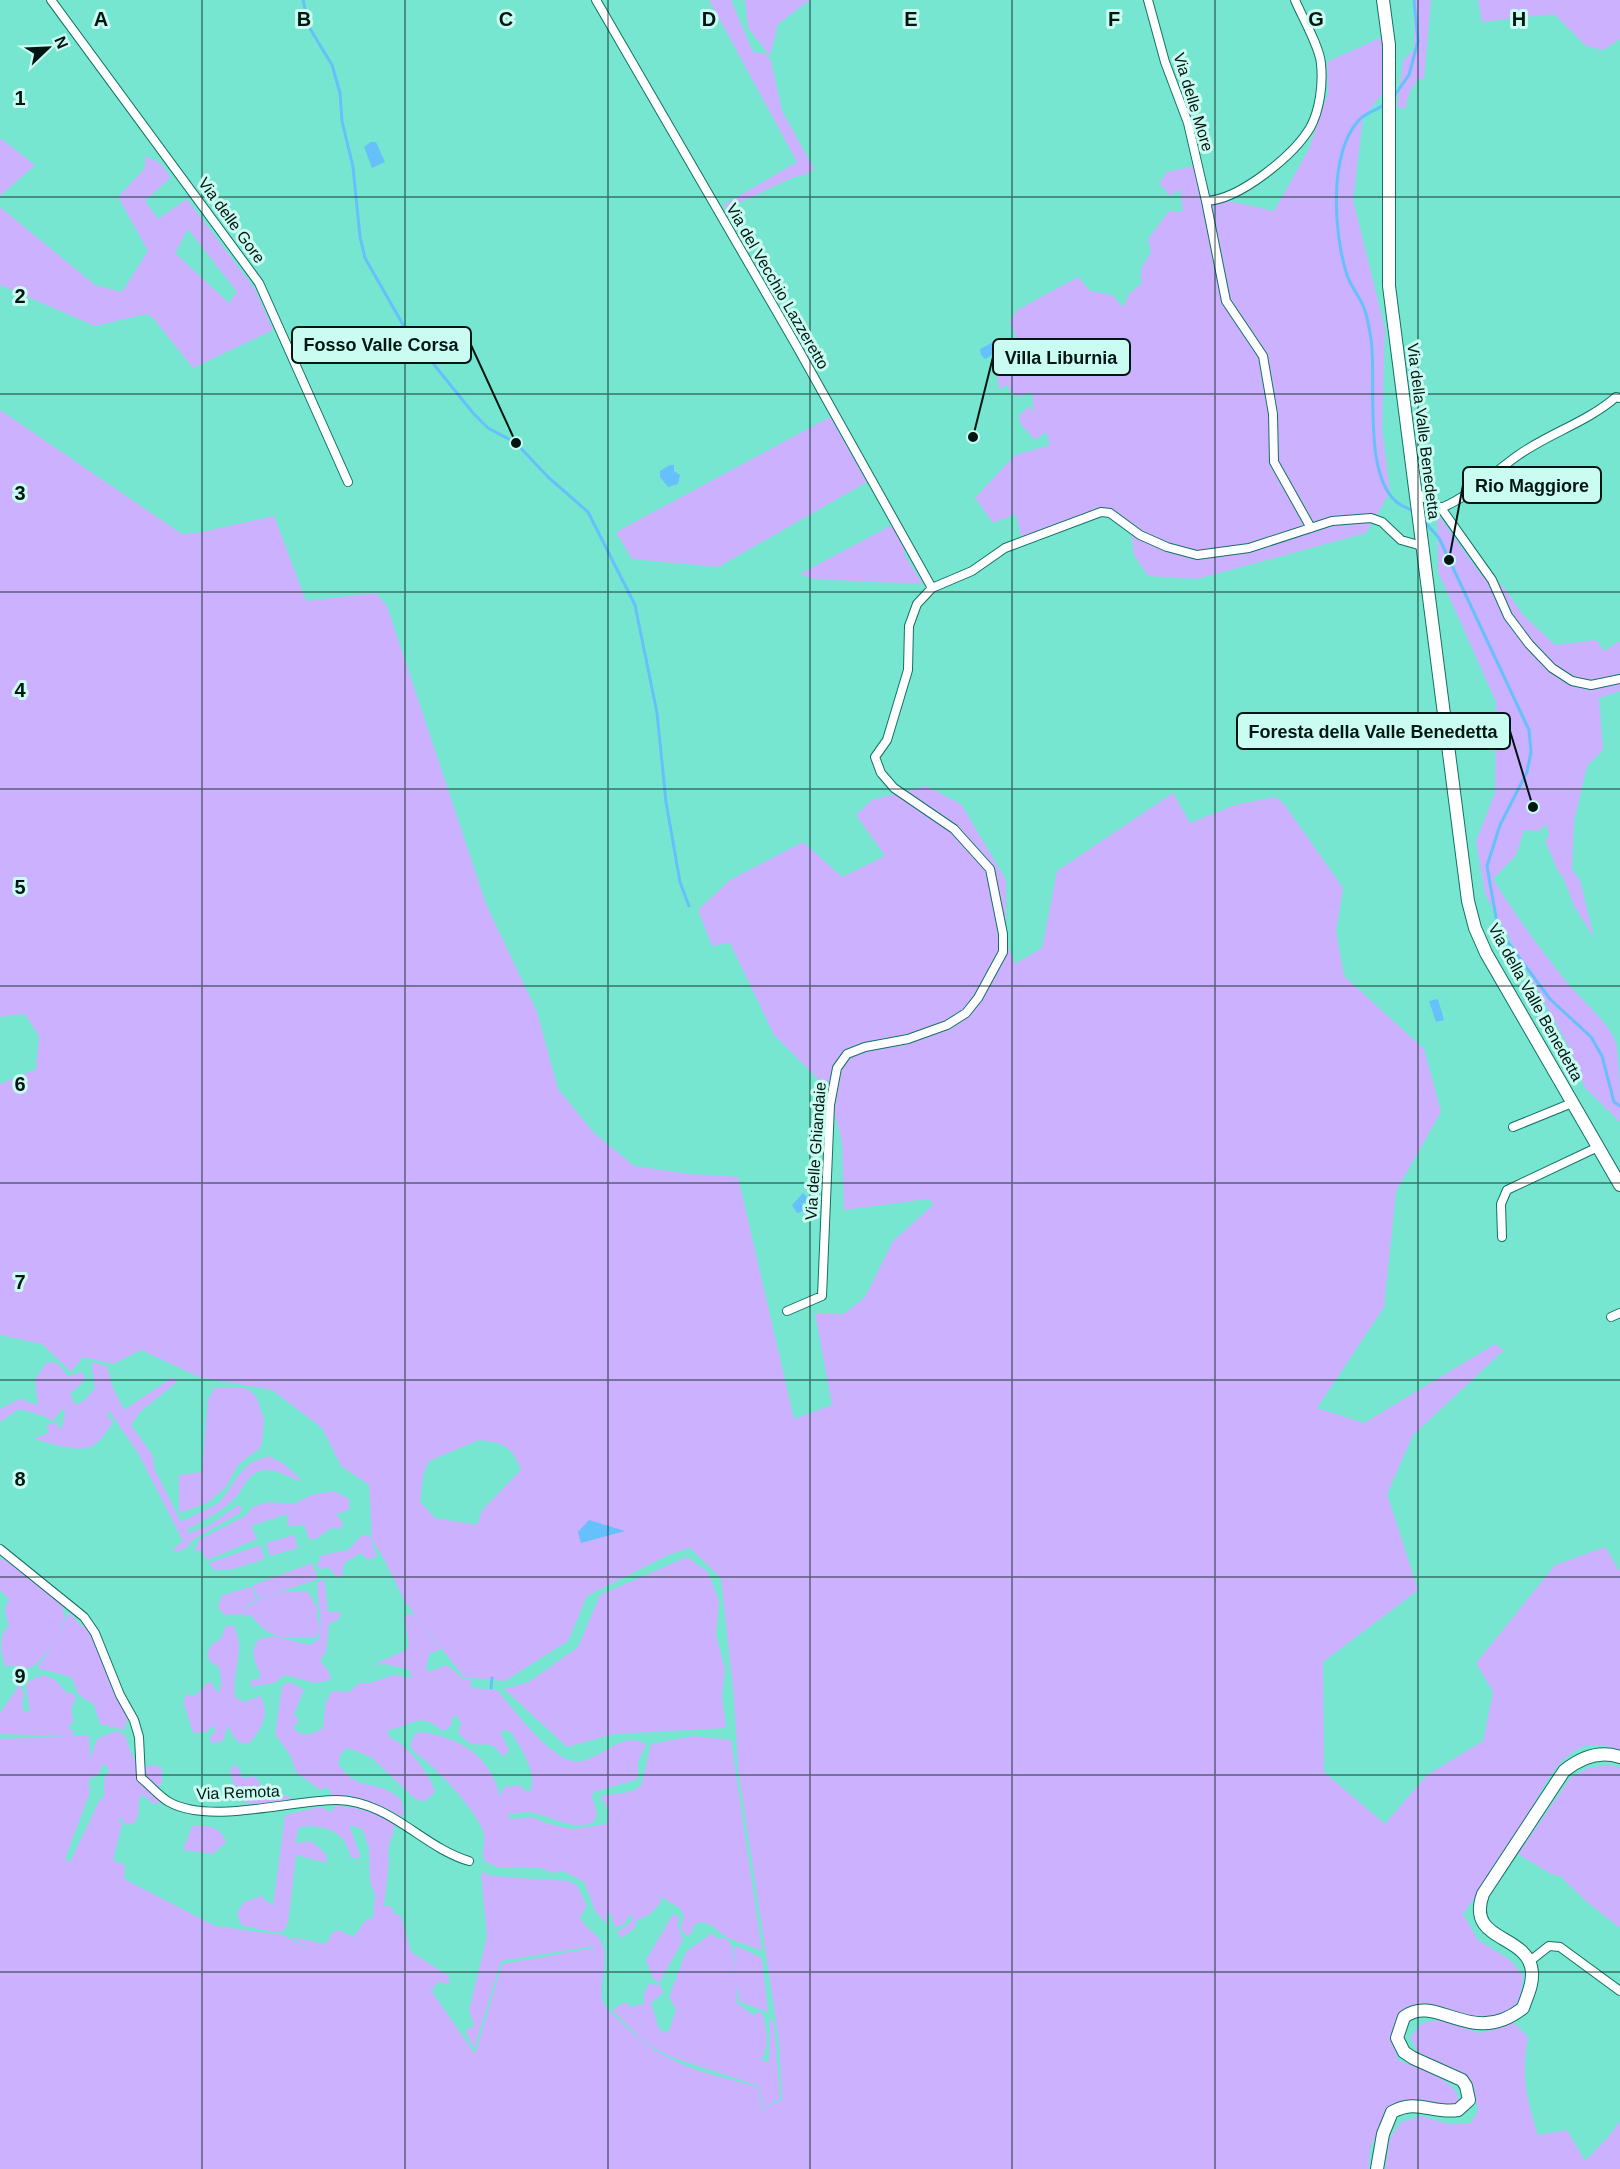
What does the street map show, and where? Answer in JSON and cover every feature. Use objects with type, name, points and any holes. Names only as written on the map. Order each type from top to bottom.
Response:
[{"type":"main road","name":"Via della Valle Benedetta","points":[[1383,0],[1389,45],[1389,286],[1468,901],[1475,927],[1486,953],[1620,1185]]},
{"type":"main road","points":[[1377,2169],[1383,2134],[1392,2112],[1413,2104],[1451,2112],[1458,2110],[1469,2100],[1462,2080],[1404,2052],[1397,2038],[1404,2017],[1424,2010],[1482,2025],[1515,2014],[1523,2008],[1532,1985],[1530,1961],[1524,1952],[1485,1927],[1479,1914],[1483,1894],[1564,1771],[1575,1763],[1594,1755],[1620,1758]]},
{"type":"street","name":"Via delle Gore","points":[[51,0],[259,283],[348,482]]},
{"type":"street","name":"Via del Vecchio Lazzeretto","points":[[596,0],[796,345],[932,588]]},
{"type":"street","name":"Via delle More","points":[[1148,0],[1165,62],[1188,123],[1226,301],[1263,356],[1273,414],[1274,462],[1311,528]]},
{"type":"street","points":[[1206,201],[1217,201],[1243,189],[1268,170],[1309,128],[1319,104],[1322,62],[1294,0]]},
{"type":"street","name":"Via della Valle Benedetta","points":[[1441,508],[1487,481],[1518,455],[1585,421],[1616,397],[1620,398]]},
{"type":"street","points":[[1416,497],[1441,508],[1492,580],[1508,616],[1529,644],[1552,668],[1572,681],[1591,685],[1620,680]]},
{"type":"street","name":"Via delle Ghiandaie","points":[[787,1311],[822,1296],[830,1105],[837,1068],[847,1054],[865,1047],[908,1039],[947,1024],[966,1013],[978,998],[1003,952],[1003,934],[990,869],[954,829],[894,788],[881,773],[875,757],[887,740],[908,670],[909,626],[917,604],[932,588],[972,571],[1005,548],[1101,512],[1110,513],[1149,539],[1197,555],[1249,548],[1332,521],[1371,518],[1382,522],[1401,540],[1422,546]]},
{"type":"street","points":[[1512,1127],[1572,1103]]},
{"type":"street","points":[[1502,1237],[1501,1204],[1507,1190],[1598,1147]]},
{"type":"street","name":"Via Remota","points":[[0,1549],[84,1617],[95,1633],[120,1695],[134,1720],[139,1737],[141,1778],[170,1802],[194,1811],[339,1800],[377,1809],[449,1853],[469,1861]]},
{"type":"street","points":[[1530,1961],[1549,1946],[1560,1947],[1620,1991]]},
{"type":"shaded area","points":[[709,0],[731,0],[753,52],[767,54],[771,61],[782,111],[814,169],[724,210],[725,204],[797,162]]},
{"type":"shaded area","points":[[745,0],[810,0],[778,24],[770,56],[748,28]]},
{"type":"shaded area","points":[[1414,0],[1431,0],[1424,79],[1418,79],[1410,91],[1405,109],[1397,107],[1403,61],[1414,49]]},
{"type":"shaded area","points":[[1478,0],[1620,0],[1620,39],[1603,50],[1586,46],[1554,14],[1482,22]]},
{"type":"shaded area","points":[[1382,37],[1382,94],[1363,118],[1353,200],[1385,329],[1382,429],[1390,492],[1366,533],[1197,579],[1148,576],[1134,555],[1131,532],[1119,513],[1099,511],[1021,537],[1016,514],[993,523],[975,498],[1015,455],[1050,445],[1046,432],[1035,440],[1020,423],[1019,415],[1030,406],[1034,414],[1032,392],[1018,397],[1010,391],[1008,385],[999,389],[997,373],[1011,366],[1010,356],[1018,341],[1010,322],[1017,310],[1078,277],[1090,291],[1112,295],[1123,307],[1129,294],[1141,284],[1141,269],[1151,252],[1148,239],[1169,211],[1183,212],[1180,189],[1170,196],[1159,183],[1167,172],[1194,166],[1205,196],[1274,211],[1309,149],[1328,93],[1327,62]]},
{"type":"shaded area","points":[[0,138],[35,165],[0,196]]},
{"type":"shaded area","points":[[145,156],[160,163],[171,177],[145,201],[158,219],[187,199],[255,289],[273,330],[193,368],[153,318],[146,314],[95,326],[0,285],[0,207],[95,285],[122,292],[148,251],[118,197],[145,168]],"holes":[[[188,229],[237,292],[229,303],[175,253]]]},
{"type":"shaded area","points":[[0,410],[182,534],[197,533],[274,516],[306,601],[376,593],[387,606],[486,904],[537,1012],[558,1089],[594,1133],[634,1166],[690,1174],[738,1177],[794,1419],[832,1405],[815,1314],[844,1314],[865,1297],[893,1241],[934,1204],[928,1199],[844,1210],[842,1143],[829,1090],[774,1035],[730,943],[712,946],[698,910],[730,880],[803,842],[842,877],[885,856],[856,815],[872,800],[926,786],[961,804],[1006,880],[1006,941],[1015,964],[1042,948],[1057,871],[1173,793],[1190,823],[1235,805],[1275,797],[1284,804],[1343,888],[1336,932],[1344,976],[1424,1049],[1441,1112],[1396,1191],[1384,1307],[1317,1408],[1364,1423],[1495,1344],[1504,1350],[1413,1435],[1387,1494],[1418,1590],[1323,1662],[1324,1772],[1385,1824],[1427,1775],[1483,1741],[1493,1692],[1476,1663],[1555,1565],[1605,1547],[1620,1572],[1620,1750],[1600,1745],[1585,1746],[1560,1763],[1545,1784],[1506,1851],[1463,1914],[1478,1940],[1509,1959],[1523,1975],[1520,1997],[1511,2012],[1497,2019],[1486,2021],[1470,2021],[1447,2013],[1404,2015],[1391,2036],[1398,2060],[1444,2080],[1457,2093],[1459,2101],[1446,2109],[1385,2114],[1370,2149],[1369,2169],[0,2169],[0,1739],[69,1736],[0,1734],[0,1713],[20,1684],[24,1693],[22,1709],[30,1713],[26,1685],[30,1680],[44,1675],[55,1680],[67,1693],[73,1693],[76,1698],[71,1709],[73,1721],[68,1728],[74,1731],[72,1736],[89,1736],[90,1756],[83,1763],[91,1756],[97,1739],[115,1731],[125,1735],[140,1765],[144,1768],[149,1765],[162,1767],[162,1783],[157,1788],[162,1803],[154,1804],[142,1794],[135,1823],[126,1825],[121,1818],[118,1818],[122,1824],[113,1860],[125,1865],[124,1879],[215,1926],[283,1935],[312,1951],[291,1937],[326,1944],[333,1932],[339,1930],[353,1937],[367,1919],[373,1918],[375,1894],[370,1882],[369,1848],[362,1829],[349,1825],[361,1858],[351,1858],[339,1835],[317,1827],[299,1827],[295,1843],[311,1841],[326,1854],[327,1863],[296,1855],[288,1922],[283,1932],[241,1925],[237,1913],[244,1902],[261,1896],[273,1906],[285,1815],[320,1807],[331,1812],[336,1805],[375,1813],[395,1826],[388,1849],[389,1863],[384,1906],[391,1906],[395,1914],[401,1916],[411,1952],[449,1976],[449,1984],[441,1982],[435,1984],[434,1991],[428,1986],[475,2054],[502,1964],[593,1948],[598,1967],[593,1946],[501,1961],[474,2049],[465,2031],[474,2026],[469,2010],[487,1936],[481,1874],[483,1872],[491,1876],[568,1881],[577,1885],[587,1906],[580,1917],[582,1921],[600,1940],[604,1949],[602,1998],[610,2012],[639,2038],[670,2059],[686,2066],[758,2087],[762,2110],[782,2099],[779,2041],[738,1769],[734,1699],[721,1578],[690,1548],[668,1555],[587,1596],[568,1641],[505,1681],[464,1677],[405,1602],[372,1540],[369,1485],[341,1466],[322,1428],[272,1390],[199,1377],[141,1350],[113,1364],[83,1357],[71,1372],[42,1344],[0,1335],[0,1084],[36,1069],[39,1036],[25,1014],[0,1017]],"holes":[[[479,1440],[501,1445],[511,1451],[521,1470],[482,1510],[477,1525],[435,1518],[420,1502],[423,1475],[429,1461]],[[103,1763],[109,1770],[104,1779],[104,1799],[101,1797],[70,1862],[65,1859],[90,1792],[88,1780],[99,1774]]]},
{"type":"shaded area","points":[[830,417],[867,482],[718,567],[632,559],[616,532]]},
{"type":"shaded area","points":[[1437,513],[1479,572],[1503,586],[1523,615],[1555,645],[1596,640],[1604,651],[1620,641],[1620,691],[1599,698],[1603,750],[1587,766],[1574,821],[1572,870],[1580,880],[1594,938],[1574,906],[1545,841],[1549,835],[1546,824],[1539,831],[1524,830],[1516,855],[1493,879],[1540,948],[1571,987],[1601,1019],[1615,1040],[1619,1069],[1620,1122],[1585,1088],[1572,1053],[1485,894],[1476,841],[1495,793],[1496,702],[1438,572]]},
{"type":"shaded area","points":[[892,525],[905,545],[904,554],[923,584],[813,579],[800,574]]},
{"type":"shaded area","points":[[47,1362],[57,1363],[68,1376],[82,1372],[86,1379],[70,1394],[75,1405],[85,1400],[95,1388],[91,1362],[107,1366],[113,1388],[124,1410],[173,1377],[177,1382],[140,1412],[131,1425],[153,1456],[154,1468],[181,1522],[219,1503],[242,1471],[252,1462],[269,1456],[284,1464],[301,1479],[300,1481],[270,1470],[256,1473],[248,1479],[230,1503],[188,1529],[187,1534],[210,1525],[238,1505],[242,1507],[240,1513],[191,1541],[187,1548],[176,1552],[173,1549],[183,1541],[138,1453],[109,1411],[106,1414],[113,1422],[105,1434],[94,1445],[81,1449],[33,1439],[48,1433],[47,1425],[57,1422],[58,1428],[62,1428],[65,1411],[62,1409],[53,1421],[19,1409],[0,1422],[0,1409],[19,1399],[38,1405],[35,1379]]},
{"type":"shaded area","points":[[215,1388],[246,1388],[256,1396],[264,1419],[262,1442],[260,1448],[238,1465],[226,1487],[207,1503],[179,1513],[179,1475],[202,1472],[208,1399]]},
{"type":"shaded area","points":[[333,1491],[348,1498],[350,1502],[348,1511],[336,1514],[343,1523],[340,1529],[331,1528],[316,1539],[309,1539],[304,1525],[288,1526],[287,1514],[251,1526],[257,1539],[207,1560],[200,1550],[194,1551],[199,1540],[245,1516],[254,1506],[269,1502],[293,1504],[312,1495]]},
{"type":"shaded area","points":[[369,1534],[377,1556],[368,1560],[361,1553],[344,1563],[342,1575],[338,1578],[329,1568],[319,1569],[317,1564],[322,1555],[348,1550],[360,1537]]},
{"type":"shaded area","points":[[294,1535],[298,1548],[270,1556],[266,1543]]},
{"type":"shaded area","points":[[260,1545],[265,1559],[233,1569],[214,1570],[209,1563]]},
{"type":"shaded area","points":[[687,1557],[708,1572],[719,1601],[716,1635],[725,1669],[722,1696],[726,1728],[614,1734],[567,1747],[504,1689],[529,1682],[578,1647],[600,1595]]},
{"type":"shaded area","points":[[0,1559],[7,1561],[62,1605],[65,1618],[57,1639],[37,1663],[26,1669],[20,1670],[14,1665],[6,1667],[3,1658],[1,1648],[4,1630],[9,1628],[5,1610],[9,1599],[0,1590]]},
{"type":"shaded area","points":[[312,1563],[318,1579],[258,1599],[253,1585]]},
{"type":"shaded area","points":[[324,1579],[328,1612],[341,1612],[339,1619],[329,1624],[326,1651],[320,1661],[328,1670],[331,1680],[315,1683],[285,1675],[274,1683],[251,1687],[251,1681],[261,1677],[253,1653],[259,1639],[274,1636],[309,1645],[318,1640],[321,1625],[318,1582]]},
{"type":"shaded area","points":[[249,1587],[253,1588],[256,1600],[244,1610],[275,1594],[293,1591],[309,1593],[318,1610],[316,1612],[320,1628],[317,1638],[288,1638],[272,1634],[251,1615],[247,1617],[243,1614],[225,1615],[218,1608],[221,1596]]},
{"type":"shaded area","points":[[69,1612],[81,1626],[85,1625],[90,1630],[128,1717],[124,1730],[100,1724],[94,1705],[79,1695],[71,1677],[37,1668],[57,1639]]},
{"type":"shaded area","points":[[409,1613],[415,1615],[441,1649],[429,1654],[426,1668],[428,1672],[447,1665],[462,1678],[471,1679],[471,1688],[497,1690],[530,1730],[559,1755],[578,1761],[588,1759],[627,1741],[637,1741],[646,1745],[638,1761],[638,1779],[594,1792],[592,1796],[597,1814],[594,1822],[578,1825],[564,1823],[528,1812],[506,1815],[511,1819],[533,1817],[545,1823],[572,1829],[607,1824],[609,1811],[600,1796],[630,1792],[641,1786],[651,1744],[693,1736],[731,1740],[762,1951],[730,1939],[707,1923],[696,1923],[690,1935],[685,1935],[680,1927],[684,1917],[681,1909],[658,1895],[662,1901],[650,1914],[636,1921],[635,1928],[621,1938],[617,1932],[630,1923],[633,1916],[629,1916],[624,1924],[615,1928],[611,1914],[606,1914],[609,1925],[596,1913],[584,1882],[563,1871],[553,1873],[540,1868],[498,1867],[485,1862],[483,1831],[472,1811],[453,1788],[433,1767],[415,1753],[410,1745],[414,1735],[420,1732],[461,1744],[472,1751],[489,1770],[500,1797],[504,1787],[520,1785],[527,1792],[531,1790],[530,1767],[511,1732],[503,1730],[501,1734],[509,1750],[504,1757],[492,1745],[474,1744],[463,1738],[458,1733],[461,1724],[457,1715],[451,1719],[452,1724],[445,1731],[422,1720],[387,1730],[390,1738],[411,1753],[428,1777],[435,1792],[425,1801],[416,1800],[372,1758],[349,1748],[341,1753],[338,1764],[346,1774],[361,1783],[384,1789],[401,1800],[404,1813],[402,1817],[386,1808],[334,1799],[328,1787],[320,1790],[296,1772],[290,1755],[275,1734],[282,1686],[289,1682],[302,1688],[303,1692],[294,1714],[299,1721],[293,1727],[300,1733],[307,1734],[323,1728],[326,1702],[332,1691],[349,1692],[359,1683],[370,1683],[394,1675],[411,1678],[410,1670],[386,1664],[373,1665],[406,1650],[409,1644],[404,1618]]},
{"type":"shaded area","points":[[233,1625],[239,1643],[235,1697],[244,1702],[260,1696],[265,1714],[261,1727],[249,1743],[238,1741],[228,1725],[223,1741],[212,1743],[209,1738],[215,1732],[214,1725],[206,1732],[193,1733],[183,1701],[188,1692],[189,1696],[194,1696],[210,1681],[218,1693],[220,1690],[221,1676],[218,1666],[211,1663],[207,1653],[212,1644],[221,1639],[225,1627]]},
{"type":"shaded area","points":[[233,1765],[238,1767],[243,1778],[255,1776],[264,1790],[288,1796],[292,1801],[269,1807],[247,1802],[234,1786],[230,1772]]},
{"type":"shaded area","points":[[1607,1765],[1620,1767],[1620,1928],[1587,1902],[1560,1876],[1551,1874],[1518,1854],[1570,1778],[1588,1768]]},
{"type":"shaded area","points":[[192,1826],[217,1829],[226,1842],[213,1854],[183,1850]]},
{"type":"shaded area","points":[[673,1914],[680,1918],[677,1924],[683,1940],[659,1983],[652,1977],[646,1960]]},
{"type":"shaded area","points":[[712,1933],[716,1938],[726,1938],[732,1946],[735,1974],[734,1947],[739,1947],[762,1958],[768,2012],[740,2002],[736,1984],[737,2003],[753,2015],[761,2011],[763,2017],[766,2044],[761,2061],[769,2061],[770,2019],[774,2021],[780,2098],[763,2109],[759,2086],[668,2056],[643,2041],[612,2010],[626,2002],[630,2007],[644,2004],[644,1993],[649,1984],[660,1985],[663,1993],[651,2003],[659,2029],[668,2033],[676,2010],[669,1997],[686,1952]]},
{"type":"shaded area","points":[[1439,2020],[1481,2033],[1514,2023],[1528,2037],[1525,2064],[1526,2087],[1538,2135],[1567,2130],[1585,2161],[1620,2121],[1620,2169],[1385,2169],[1390,2138],[1401,2122],[1421,2116],[1449,2124],[1470,2124],[1478,2111],[1473,2084],[1445,2065],[1420,2057],[1410,2037],[1422,2023]]},
{"type":"water","points":[[371,142],[376,142],[385,162],[372,168],[364,147]]},
{"type":"water","points":[[999,339],[1004,349],[985,359],[980,349]]},
{"type":"water","points":[[674,465],[674,471],[680,475],[678,484],[668,487],[660,477],[660,471]]},
{"type":"water","points":[[1438,999],[1444,1020],[1436,1022],[1429,1001]]},
{"type":"water","points":[[803,1193],[809,1199],[802,1204],[803,1211],[797,1213],[792,1205]]},
{"type":"water","points":[[589,1520],[625,1531],[581,1543],[578,1532]]},
{"type":"waterway","points":[[303,0],[309,27],[332,65],[340,93],[342,121],[353,167],[360,237],[365,258],[406,330],[473,413],[488,428],[516,443],[548,477],[588,512],[635,605],[657,713],[666,802],[680,882],[689,906]]},
{"type":"waterway","points":[[1394,96],[1409,75],[1418,41],[1414,0]]},
{"type":"waterway","points":[[1385,104],[1361,118],[1348,136],[1338,175],[1337,218],[1347,275],[1364,308],[1371,339],[1373,426],[1379,472],[1387,490],[1398,503],[1414,512]]},
{"type":"waterway","points":[[1423,520],[1439,538],[1529,730],[1531,752],[1527,772],[1500,825],[1487,866],[1498,929],[1550,999],[1591,1037],[1602,1056],[1614,1102],[1620,1106]]},
{"type":"waterway","points":[[491,1688],[492,1678]]},
{"type":"place","name":"Villa Liburnia","points":[[973,437]]},
{"type":"place","name":"Fosso Valle Corsa","points":[[516,443]]},
{"type":"place","name":"Rio Maggiore","points":[[1449,560]]},
{"type":"place","name":"Foresta della Valle Benedetta","points":[[1533,807]]}]
